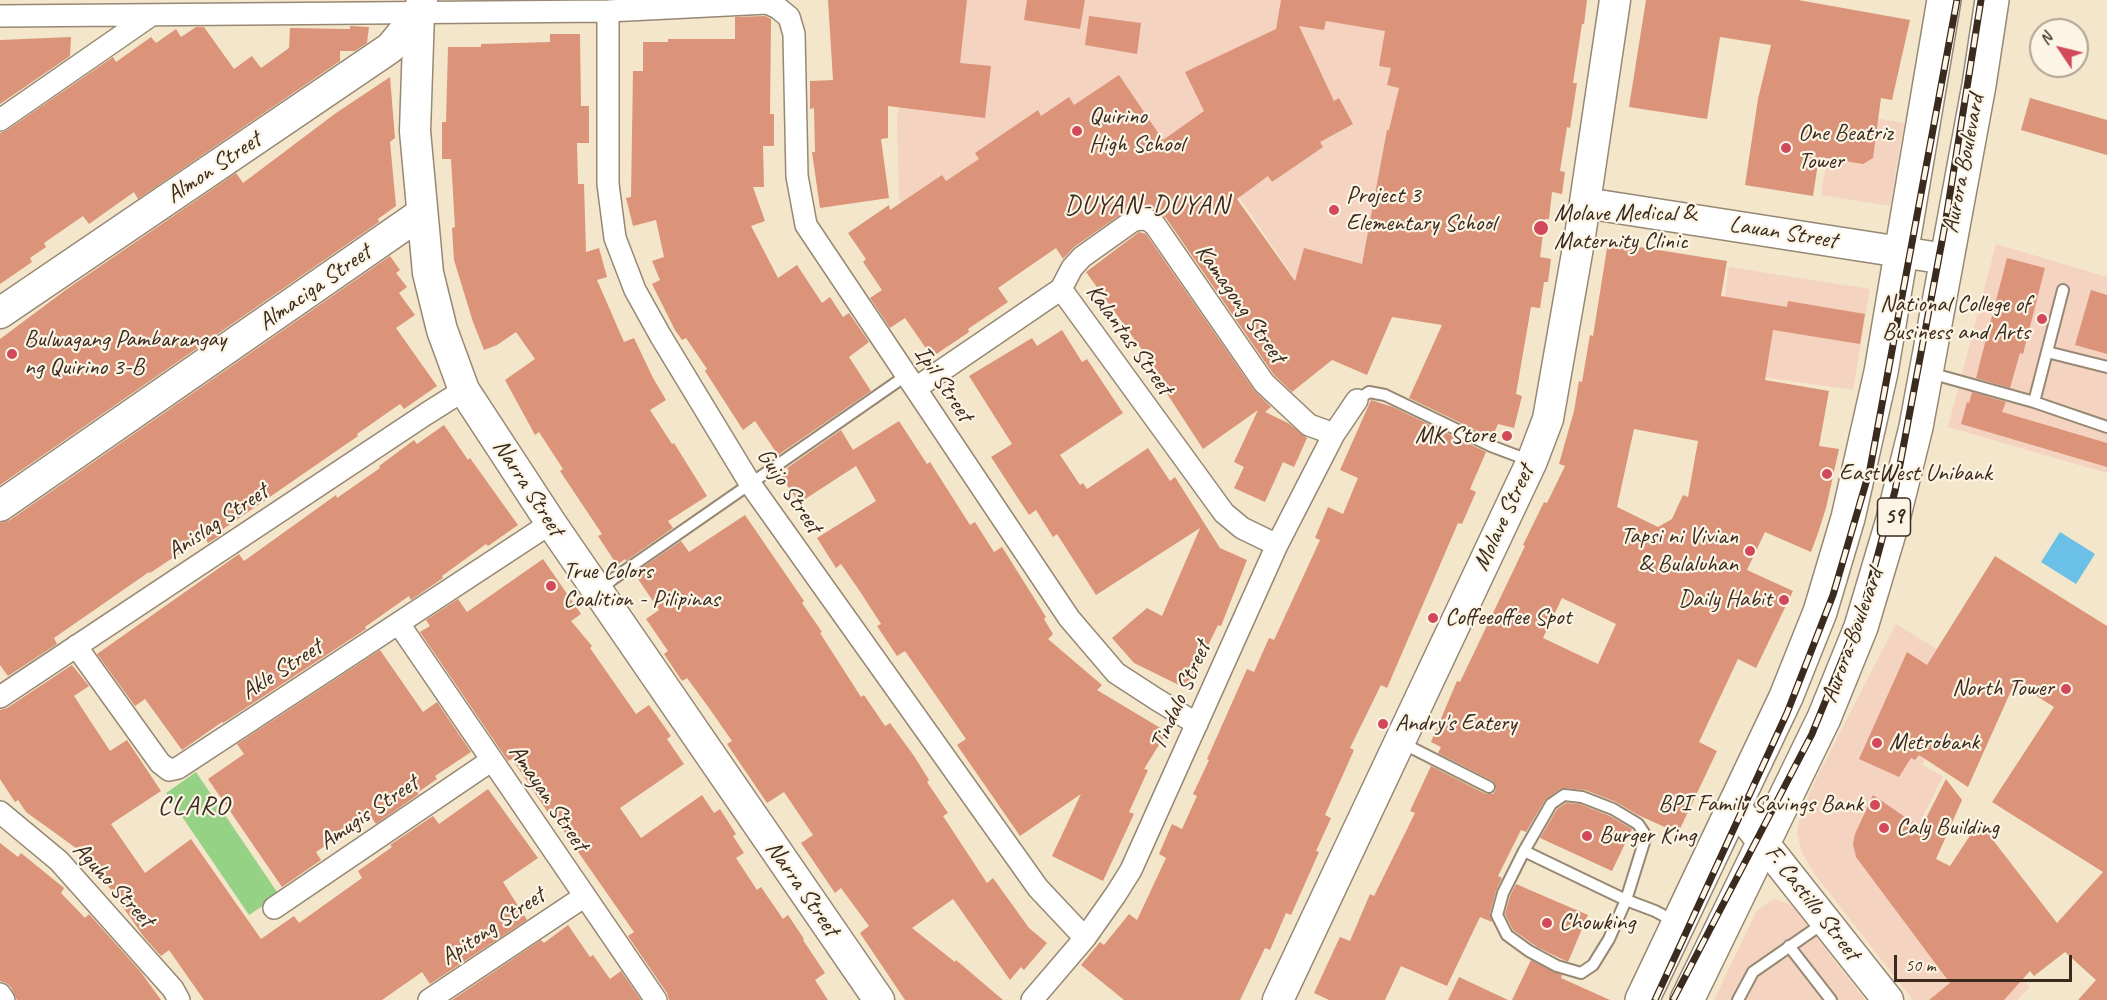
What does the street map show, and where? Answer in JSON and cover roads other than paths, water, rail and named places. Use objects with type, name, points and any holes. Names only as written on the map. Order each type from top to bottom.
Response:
[{"type":"main road","name":"Aurora Boulevard","points":[[1642,1000],[1786,697],[1820,612],[1848,518],[1881,372],[1944,0]]},
{"type":"main road","name":"Aurora Boulevard","points":[[1688,1000],[1824,718],[1861,627],[1906,467],[1927,372],[1979,85],[1992,0]]},
{"type":"street","name":"Molave Street","points":[[1278,1000],[1532,461],[1548,419],[1585,203],[1615,0]]},
{"type":"street","name":"Ipil Street","points":[[608,11],[766,3],[778,8],[789,17],[794,34],[797,176],[806,225],[1069,618],[1116,673],[1197,724]]},
{"type":"street","points":[[0,16],[150,16],[421,6],[608,11]]},
{"type":"street","name":"Narra Street","points":[[421,6],[415,131],[428,273],[442,330],[465,390],[551,523],[879,1000]]},
{"type":"street","name":"Almon Street","points":[[0,313],[390,48],[421,6]]},
{"type":"street","name":"Guijo Street","points":[[608,11],[608,184],[615,238],[635,290],[751,484],[1038,888],[1084,938]]},
{"type":"street","points":[[0,120],[150,16]]},
{"type":"street","name":"Lauan Street","points":[[1585,203],[1946,259]]},
{"type":"street","name":"Almaciga Street","points":[[0,506],[422,213]]},
{"type":"street","name":"Kamagong Street","points":[[1061,289],[1072,268],[1082,257],[1134,220],[1148,220],[1155,225],[1264,383],[1309,425],[1334,434]]},
{"type":"street","name":"Kalantas Street","points":[[911,382],[1061,289],[1224,513],[1242,528],[1277,545]]},
{"type":"street","name":"Anislag Street","points":[[0,697],[465,390]]},
{"type":"street","name":"Tindalo Street","points":[[1032,1000],[1084,938],[1131,870],[1277,545],[1334,434],[1357,400]]},
{"type":"street","name":"Akle Street","points":[[76,646],[160,763],[169,770],[178,768],[551,523]]},
{"type":"street","name":"Amayan Street","points":[[399,624],[656,1000]]},
{"type":"street","name":"Amugis Street","points":[[274,908],[492,760]]},
{"type":"street","name":"F. Castillo Street","points":[[1735,807],[1888,1000]]},
{"type":"street","name":"Aguho Street","points":[[0,812],[59,861],[173,989],[180,1000]]},
{"type":"street","name":"Apitong Street","points":[[429,1000],[585,896]]},
{"type":"street","points":[[0,994],[4,1000]]},
{"type":"lane","points":[[2034,402],[2063,290]]},
{"type":"lane","points":[[2046,352],[2107,367]]},
{"type":"lane","points":[[1927,372],[2034,402],[2107,427]]},
{"type":"lane","name":"Kalantas Street","points":[[598,592],[613,579],[751,484],[911,382]]},
{"type":"lane","points":[[1357,400],[1369,392],[1385,394],[1491,446],[1532,461]]},
{"type":"lane","points":[[1400,742],[1489,787]]},
{"type":"lane","points":[[1564,795],[1582,797],[1613,809],[1638,824],[1647,836],[1626,900],[1609,939],[1593,965],[1581,974],[1557,966],[1529,951],[1507,935],[1497,915],[1503,893],[1524,851],[1551,804],[1564,795]]},
{"type":"lane","points":[[1524,851],[1677,923]]},
{"type":"lane","points":[[1738,1000],[1753,972],[1825,922]]},
{"type":"lane","points":[[1789,946],[1831,1000]]},
{"type":"water","points":[[2060,532],[2095,554],[2076,584],[2041,562]]},
{"type":"railway","points":[[1655,1000],[1787,713],[1833,595],[1870,469],[1957,0]]},
{"type":"railway","points":[[1673,1000],[1812,734],[1864,606],[1895,491],[1945,225],[1981,0]]},
{"type":"place","name":"Quirino High School","points":[[1077,131]]},
{"type":"place","name":"One Beatriz Tower","points":[[1786,148]]},
{"type":"place","name":"Project 3 Elementary School","points":[[1334,210]]},
{"type":"place","name":"Molave Medical & Maternity Clinic","points":[[1541,228]]},
{"type":"place","name":"National College of Business and Arts","points":[[2042,319]]},
{"type":"place","name":"Bulwagang Pambarangay ng Quirino 3-B","points":[[12,354]]},
{"type":"place","name":"MK Store","points":[[1507,436]]},
{"type":"place","name":"EastWest Unibank","points":[[1827,474]]},
{"type":"place","name":"Tapsi ni Vivian & Bulaluhan","points":[[1750,551]]},
{"type":"place","name":"True Colors Coalition - Pilipinas","points":[[551,586]]},
{"type":"place","name":"Daily Habit","points":[[1784,600]]},
{"type":"place","name":"Coffeeoffee Spot","points":[[1433,618]]},
{"type":"place","name":"North Tower","points":[[2066,689]]},
{"type":"place","name":"Andry's Eatery","points":[[1383,724]]},
{"type":"place","name":"Metrobank","points":[[1877,743]]},
{"type":"place","name":"BPI Family Savings Bank","points":[[1875,805]]},
{"type":"place","name":"Caly Building","points":[[1884,828]]},
{"type":"place","name":"Burger King","points":[[1587,836]]},
{"type":"place","name":"Chowking","points":[[1547,923]]},
{"type":"district","name":"DUYAN-DUYAN","points":[[1147,206]]},
{"type":"district","name":"CLARO","points":[[194,807]]}]
